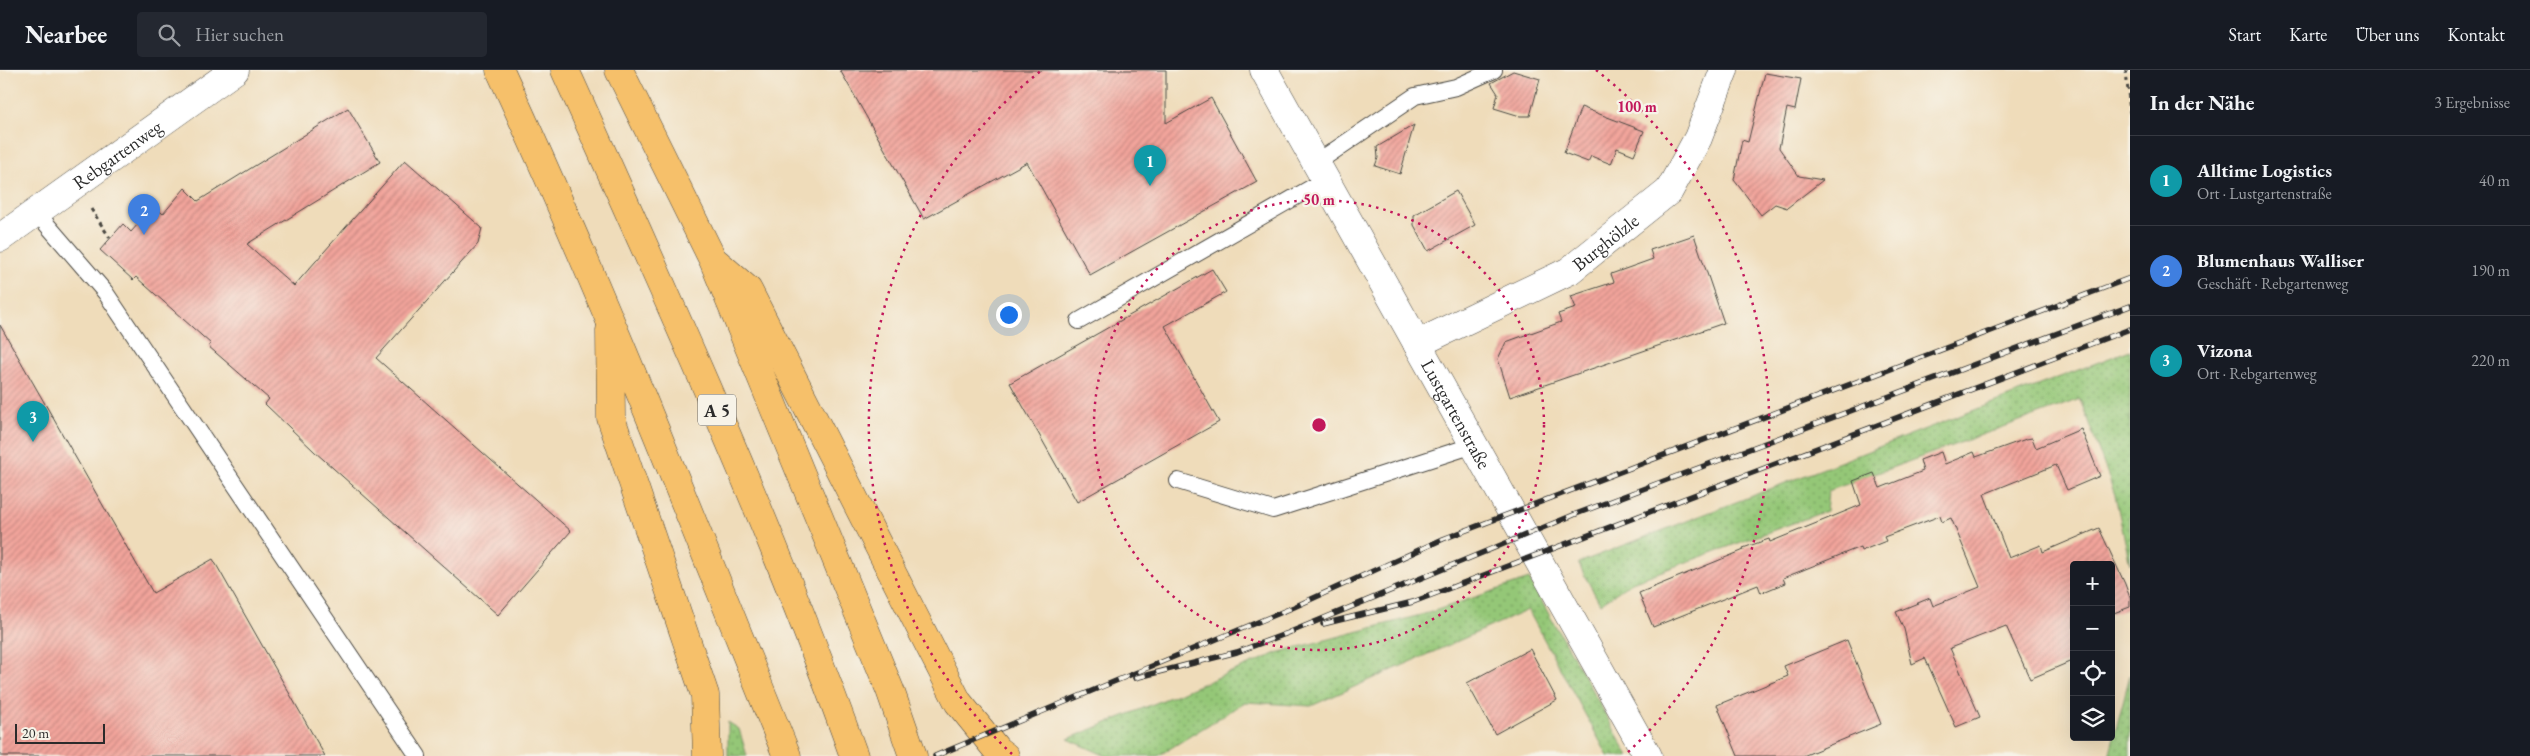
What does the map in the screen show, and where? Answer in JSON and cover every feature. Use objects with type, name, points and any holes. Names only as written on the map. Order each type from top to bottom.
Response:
[{"type":"highway","points":[[500,70],[564,208],[610,317],[787,756]]},
{"type":"highway","name":"A 5","points":[[565,70],[713,399],[832,696],[854,756]]},
{"type":"highway","points":[[619,70],[713,260],[890,690],[913,756]]},
{"type":"highway","points":[[713,260],[748,290],[958,702],[997,750],[1005,756]]},
{"type":"highway","points":[[610,317],[611,418],[705,695],[707,756]]},
{"type":"street","name":"Rebgartenweg","points":[[0,238],[235,70]]},
{"type":"street","name":"Lustgartenstraße","points":[[1264,70],[1648,756]]},
{"type":"street","name":"Burghölzle","points":[[1417,344],[1569,271],[1669,192],[1698,138],[1724,70]]},
{"type":"lane","points":[[1080,321],[1321,172],[1415,96],[1456,87],[1494,70]]},
{"type":"lane","points":[[36,212],[105,292],[418,756]]},
{"type":"lane","points":[[1178,481],[1272,510],[1474,445]]},
{"type":"path","points":[[2126,70],[2130,114]]},
{"type":"green space","points":[[2130,350],[2130,564],[2115,495],[2080,399],[1828,491],[1826,511],[1632,582],[1600,604],[1578,563]]},
{"type":"green space","points":[[1529,579],[1629,756],[1608,756],[1528,610],[1311,706],[1245,702],[1158,756],[1106,756],[1068,739],[1280,652],[1428,613]]},
{"type":"green space","points":[[2130,675],[2130,756],[2109,756],[2113,741],[2115,741],[2115,733]]},
{"type":"green space","points":[[728,722],[739,729],[747,756],[728,756]]},
{"type":"building","points":[[840,70],[1166,70],[1166,123],[1211,98],[1257,182],[1090,275],[1027,162],[924,219]]},
{"type":"building","points":[[1513,71],[1540,79],[1530,116],[1520,116],[1494,108],[1498,94],[1491,83]]},
{"type":"building","points":[[1765,73],[1801,79],[1795,110],[1787,108],[1779,148],[1799,176],[1823,180],[1787,208],[1775,204],[1761,215],[1734,180],[1742,140],[1748,142]]},
{"type":"building","points":[[1581,107],[1644,131],[1634,155],[1617,148],[1611,164],[1591,156],[1588,162],[1564,153]]},
{"type":"building","points":[[348,108],[380,162],[247,244],[294,286],[405,160],[482,228],[478,244],[376,358],[571,531],[498,615],[315,452],[265,404],[269,399],[208,346],[211,344],[136,277],[133,280],[100,250],[123,224],[131,232],[154,206],[163,214],[185,188],[198,201]]},
{"type":"building","points":[[1414,125],[1400,174],[1375,166],[1378,158],[1377,147]]},
{"type":"building","points":[[1456,191],[1475,225],[1428,251],[1414,225],[1414,215]]},
{"type":"building","points":[[1694,235],[1724,323],[1510,397],[1498,359],[1506,342],[1561,322],[1558,314],[1576,308],[1571,296],[1614,282],[1611,274],[1653,259],[1650,250]]},
{"type":"building","points":[[1212,269],[1226,292],[1165,326],[1219,422],[1077,502],[1010,383]]},
{"type":"building","points":[[0,325],[153,593],[213,559],[325,756],[0,756]]},
{"type":"building","points":[[2081,429],[2100,476],[2067,490],[2056,465],[1984,494],[2009,558],[2041,545],[2043,552],[2099,528],[2114,561],[2070,561],[2070,662],[2030,679],[2006,626],[1950,648],[1980,717],[1956,727],[1925,658],[1912,664],[1904,629],[1896,612],[1930,598],[1933,606],[1980,587],[1951,518],[1942,522],[1940,516],[1884,537],[1886,541],[1861,551],[1860,547],[1783,578],[1785,583],[1761,593],[1758,585],[1653,627],[1639,593],[1744,550],[1743,548],[1769,539],[1770,542],[1861,505],[1853,481],[1874,473],[1880,488],[1923,471],[1920,460],[1941,452],[1945,464],[1974,452],[1976,457],[2026,439],[2032,438],[2036,448]]},
{"type":"building","points":[[2115,562],[2130,598],[2130,607],[2115,613]]},
{"type":"building","points":[[1847,640],[1881,724],[1803,756],[1738,756],[1717,705],[1788,676],[1784,666]]},
{"type":"building","points":[[1530,649],[1557,700],[1495,734],[1467,683]]},
{"type":"railway","points":[[935,756],[1294,607],[1443,539],[2130,278]]},
{"type":"railway","points":[[1135,678],[1237,652],[1288,633],[1576,514],[2130,306]]},
{"type":"railway","points":[[1323,624],[1413,602],[2130,329]]},
{"type":"place","name":"Alltime Logistics","points":[[1150,186]]},
{"type":"place","name":"Blumenhaus Walliser","points":[[144,235]]},
{"type":"place","name":"Vizona","points":[[33,442]]}]
